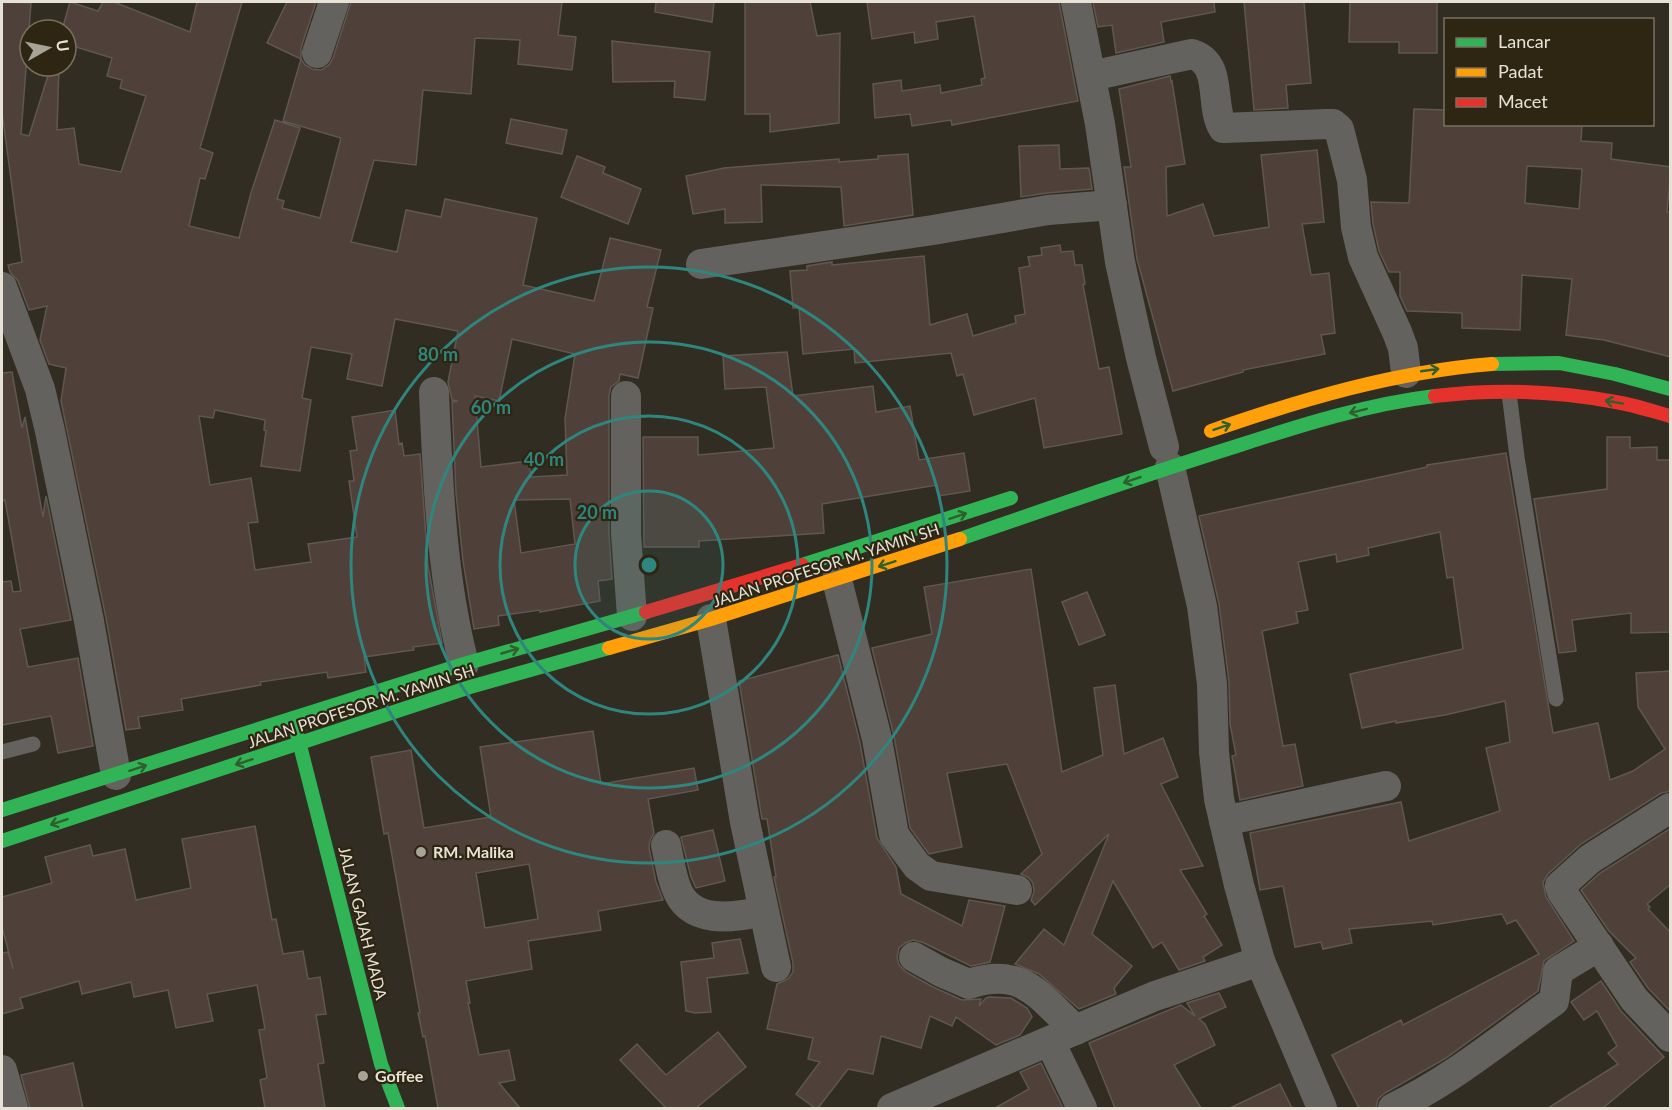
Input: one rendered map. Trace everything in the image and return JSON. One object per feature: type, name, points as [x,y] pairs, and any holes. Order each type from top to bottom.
[{"type":"main road","points":[[1197,436],[1292,403],[1407,373],[1457,366],[1557,363],[1622,374],[1671,389]]},
{"type":"main road","name":"JALAN PROFESOR M. YAMIN SH","points":[[2,841],[470,687],[711,619],[914,555],[1166,452],[1296,427],[1410,399],[1462,393],[1554,394],[1616,402],[1671,416]]},
{"type":"main road","name":"JALAN PROFESOR M. YAMIN SH","points":[[2,810],[464,664],[752,581],[907,533],[1019,495]]},
{"type":"main road","points":[[907,533],[914,555]]},
{"type":"main road","name":"JALAN GAJAH MADA","points":[[293,718],[381,1064],[398,1108]]},
{"type":"street","points":[[317,53],[334,2]]},
{"type":"street","points":[[1076,2],[1102,139],[1120,262],[1138,348],[1166,452],[1202,606],[1212,684],[1214,752],[1224,821],[1260,961],[1322,1108]]},
{"type":"street","points":[[1091,76],[1192,54],[1202,57],[1210,69],[1223,128],[1333,124],[1339,129],[1352,180],[1356,227],[1364,256],[1403,348],[1407,373]]},
{"type":"street","points":[[700,264],[933,230],[1111,200]]},
{"type":"street","points":[[2,287],[37,380],[50,431],[89,621],[116,775]]},
{"type":"street","points":[[434,392],[439,505],[450,597],[464,664]]},
{"type":"street","points":[[626,396],[626,534],[632,616]]},
{"type":"street","points":[[837,580],[877,739],[894,835],[917,866],[931,876],[1017,891]]},
{"type":"street","points":[[711,619],[745,822],[776,967]]},
{"type":"street","points":[[1224,821],[1386,786]]},
{"type":"street","points":[[1671,808],[1590,859],[1560,886],[1634,999],[1671,1037]]},
{"type":"street","points":[[666,846],[676,888],[689,907],[702,914],[728,918],[763,910]]},
{"type":"street","points":[[1393,1108],[1417,1097],[1455,1072],[1554,1001],[1558,971],[1599,946]]},
{"type":"street","points":[[914,957],[969,984],[1002,978],[1024,983],[1063,1036],[1082,1108]]},
{"type":"street","points":[[892,1108],[1155,996],[1260,961]]},
{"type":"street","points":[[2,1070],[13,1108]]},
{"type":"lane","points":[[1509,393],[1517,457],[1556,699]]},
{"type":"lane","points":[[2,752],[33,744]]},
{"type":"building","points":[[2,2],[31,3],[30,18],[18,18],[18,78],[25,78],[21,134],[29,136],[47,78],[59,78],[57,130],[74,128],[79,164],[121,172],[146,96],[120,88],[122,80],[107,76],[112,58],[78,48],[78,18],[65,18],[70,2],[98,11],[103,2],[114,2],[190,32],[197,2],[242,2],[200,148],[213,153],[205,179],[200,178],[189,226],[239,238],[275,120],[300,128],[277,199],[284,201],[282,208],[320,218],[341,138],[283,121],[301,59],[312,69],[321,70],[329,65],[351,2],[562,2],[558,35],[576,37],[572,70],[518,64],[520,40],[475,38],[471,94],[423,90],[416,165],[374,160],[351,242],[397,252],[406,210],[441,217],[445,199],[537,218],[523,285],[594,301],[610,238],[661,250],[647,307],[653,308],[638,378],[620,374],[619,381],[611,387],[609,395],[609,534],[612,579],[598,581],[600,601],[540,612],[540,610],[498,616],[499,625],[474,629],[463,561],[456,493],[452,402],[458,401],[452,400],[448,382],[458,331],[395,319],[382,386],[347,379],[352,354],[311,347],[302,398],[311,400],[300,471],[261,466],[266,431],[264,430],[265,420],[215,410],[213,418],[199,416],[210,485],[251,478],[258,522],[248,523],[255,570],[311,562],[308,544],[357,537],[349,481],[354,481],[350,451],[357,450],[352,417],[395,410],[399,444],[402,443],[404,456],[420,454],[428,565],[442,643],[413,647],[414,650],[364,657],[366,672],[328,678],[327,672],[260,682],[261,685],[181,699],[183,710],[138,717],[140,728],[126,730],[106,618],[61,401],[66,368],[49,364],[40,340],[47,306],[29,310],[18,281],[10,272],[8,265],[22,262],[2,112]],"holes":[[[512,339],[575,354],[565,419],[567,475],[531,477],[529,461],[481,467],[475,396],[499,401]],[[570,499],[575,544],[521,553],[514,500]]]},
{"type":"building","points":[[287,2],[316,2],[301,48],[301,59],[267,43]]},
{"type":"building","points":[[656,2],[714,2],[712,22],[655,12]]},
{"type":"building","points":[[745,2],[810,2],[817,36],[840,33],[839,123],[770,132],[770,114],[745,114]]},
{"type":"building","points":[[867,2],[1059,2],[1078,101],[952,125],[951,120],[912,126],[910,114],[875,118],[873,84],[901,80],[902,91],[940,85],[941,93],[982,85],[981,79],[985,78],[974,16],[936,22],[938,39],[915,43],[914,32],[872,39]]},
{"type":"building","points":[[1093,2],[1214,2],[1215,12],[1161,22],[1164,42],[1116,53],[1112,25],[1098,27]]},
{"type":"building","points":[[1244,2],[1304,2],[1311,83],[1286,85],[1288,108],[1254,110]]},
{"type":"building","points":[[1350,2],[1437,2],[1437,53],[1399,53],[1399,42],[1349,42]]},
{"type":"building","points":[[612,41],[710,52],[705,100],[674,97],[675,81],[613,82]]},
{"type":"building","points":[[1170,76],[1185,164],[1166,167],[1167,216],[1203,204],[1214,236],[1269,227],[1261,155],[1317,150],[1324,222],[1302,224],[1311,275],[1329,273],[1335,333],[1321,335],[1325,354],[1243,370],[1243,372],[1173,391],[1137,259],[1124,167],[1131,167],[1119,89]]},
{"type":"building","points":[[1414,109],[1444,110],[1444,126],[1582,126],[1581,141],[1612,143],[1611,159],[1671,167],[1667,212],[1670,212],[1671,357],[1604,340],[1566,335],[1572,279],[1522,275],[1520,330],[1462,328],[1462,313],[1407,311],[1400,296],[1400,272],[1389,272],[1379,251],[1371,202],[1409,203]],"holes":[[[1527,166],[1582,169],[1579,209],[1525,203]]]},
{"type":"building","points":[[511,119],[567,130],[562,154],[506,143]]},
{"type":"building","points":[[1059,145],[1060,169],[1089,168],[1092,189],[1021,197],[1019,146]]},
{"type":"building","points":[[908,154],[913,215],[844,226],[841,187],[761,185],[762,222],[725,223],[725,209],[693,214],[686,176],[724,168],[839,159],[839,162]]},
{"type":"building","points":[[577,156],[605,167],[603,173],[641,189],[628,224],[561,197]]},
{"type":"building","points":[[1060,245],[1061,252],[1073,251],[1075,265],[1082,265],[1085,284],[1083,285],[1099,369],[1109,367],[1122,434],[1044,448],[1035,398],[974,415],[963,374],[957,376],[951,353],[855,363],[854,349],[803,354],[799,308],[793,308],[790,271],[807,270],[807,266],[832,262],[832,265],[924,256],[930,325],[967,314],[973,336],[1016,323],[1015,316],[1025,314],[1019,268],[1030,266],[1028,257],[1042,255],[1041,248]]},
{"type":"building","points":[[787,352],[793,396],[873,386],[876,412],[910,406],[919,460],[964,453],[970,491],[939,496],[937,485],[822,504],[824,533],[699,541],[699,547],[644,547],[643,437],[698,437],[698,455],[774,448],[766,387],[725,389],[723,356]]},
{"type":"building","points":[[12,372],[22,428],[25,417],[43,517],[46,496],[71,620],[20,629],[28,667],[78,658],[93,746],[58,753],[51,716],[2,725],[2,582],[11,581],[13,592],[21,591],[5,500],[2,501],[2,373]]},
{"type":"building","points":[[1607,437],[1630,437],[1630,448],[1657,447],[1657,460],[1671,460],[1671,632],[1631,633],[1631,613],[1572,620],[1576,651],[1559,653],[1534,499],[1607,489]]},
{"type":"building","points":[[1506,453],[1553,733],[1598,723],[1610,780],[1633,771],[1665,749],[1638,707],[1636,673],[1671,671],[1671,791],[1661,793],[1581,844],[1548,874],[1543,882],[1546,897],[1574,941],[1544,961],[1538,991],[1446,1058],[1385,1093],[1378,1099],[1376,1108],[1359,1108],[1332,1055],[1401,1020],[1403,1025],[1539,954],[1516,920],[1507,924],[1502,914],[1433,925],[1432,921],[1349,929],[1352,943],[1323,949],[1321,942],[1295,947],[1283,886],[1260,890],[1250,833],[1401,802],[1409,841],[1500,811],[1486,748],[1510,742],[1505,701],[1445,715],[1362,728],[1350,674],[1463,649],[1453,577],[1447,578],[1440,532],[1368,548],[1369,555],[1337,562],[1336,554],[1298,562],[1308,610],[1296,612],[1298,623],[1262,631],[1283,746],[1295,744],[1303,786],[1240,800],[1232,756],[1236,755],[1230,724],[1229,682],[1219,604],[1199,516],[1427,467],[1427,465]]},
{"type":"building","points":[[1031,569],[1062,772],[1103,755],[1094,688],[1115,685],[1124,754],[1163,738],[1178,777],[1161,784],[1203,866],[1180,870],[1207,914],[1204,916],[1222,945],[1203,957],[1205,961],[1179,970],[1162,942],[1153,948],[1113,881],[1092,934],[1132,966],[1114,988],[1116,994],[1079,1009],[1039,974],[1015,964],[1044,929],[1064,945],[1109,834],[1035,905],[1031,900],[1034,892],[1033,883],[1021,874],[1042,854],[1007,764],[947,773],[962,847],[929,854],[910,828],[894,736],[872,648],[932,634],[924,587]]},
{"type":"building","points":[[1087,592],[1105,635],[1079,645],[1062,602]]},
{"type":"building","points":[[838,655],[860,743],[877,838],[896,867],[901,894],[962,926],[969,900],[1005,906],[990,962],[971,966],[922,942],[913,940],[899,948],[897,957],[899,965],[906,972],[933,987],[962,1000],[981,999],[979,1006],[990,997],[1011,998],[1027,1008],[1032,1017],[1020,1035],[996,1045],[956,1017],[952,1026],[930,1016],[921,1048],[881,1036],[873,1074],[848,1069],[818,1108],[815,1108],[796,1094],[820,1062],[808,1059],[813,1038],[767,1029],[777,984],[788,979],[793,972],[793,963],[774,877],[776,877],[767,819],[762,819],[739,681]]},
{"type":"building","points":[[593,731],[601,784],[694,768],[698,790],[648,799],[654,833],[649,848],[656,882],[663,900],[598,911],[601,930],[528,941],[532,969],[466,981],[470,1003],[468,1003],[479,1055],[509,1050],[515,1080],[499,1083],[520,1108],[438,1108],[425,1036],[423,1037],[418,1013],[420,1013],[388,833],[384,834],[371,757],[411,750],[424,828],[491,817],[480,747]],"holes":[[[529,864],[538,919],[485,928],[476,873]]]},
{"type":"building","points":[[255,826],[272,920],[276,919],[283,954],[303,951],[308,979],[320,977],[326,1014],[316,1015],[324,1063],[318,1064],[325,1108],[265,1108],[260,1080],[267,1078],[259,1030],[265,1029],[257,985],[207,994],[213,1021],[176,1028],[168,990],[134,997],[131,982],[82,994],[79,981],[20,998],[23,1008],[2,1014],[2,953],[8,952],[13,969],[2,927],[2,897],[52,883],[45,857],[90,845],[93,856],[125,849],[136,900],[191,888],[182,839]]},
{"type":"building","points":[[1671,828],[1671,884],[1647,904],[1650,907],[1648,909],[1671,933],[1671,1012],[1648,988],[1630,962],[1636,958],[1609,931],[1581,890],[1600,873]]},
{"type":"building","points":[[713,830],[725,881],[696,888],[681,837]]},
{"type":"building","points":[[740,939],[748,973],[707,978],[711,1012],[686,1011],[681,962],[714,958],[712,943]]},
{"type":"building","points":[[1601,981],[1621,1011],[1664,1057],[1603,1108],[1548,1108],[1618,1064],[1608,1053],[1617,1046],[1597,1011],[1584,1020],[1571,1002]]},
{"type":"building","points":[[1219,993],[1226,1007],[1199,1019],[1205,1024],[1215,1045],[1174,1065],[1201,1108],[1115,1108],[1089,1043],[1181,1005],[1195,1016],[1187,1003]]},
{"type":"building","points":[[718,1032],[746,1067],[696,1108],[666,1108],[620,1060],[637,1044],[666,1075]]},
{"type":"building","points":[[73,1063],[83,1108],[30,1108],[21,1075]]},
{"type":"building","points":[[1041,1063],[1063,1108],[995,1108],[1029,1089],[1020,1072]]},
{"type":"building","points":[[1280,1084],[1292,1108],[1230,1108]]},
{"type":"traffic: fast","points":[[1492,364],[1559,363],[1615,374],[1670,389]]},
{"type":"traffic: fast","points":[[960,539],[1286,430],[1385,404],[1435,396]]},
{"type":"traffic: fast","points":[[802,565],[1011,498]]},
{"type":"traffic: fast","points":[[2,810],[464,664],[646,612]]},
{"type":"traffic: fast","points":[[2,841],[470,687],[609,648]]},
{"type":"traffic: fast","points":[[293,718],[381,1064],[398,1108]]},
{"type":"traffic: slow","points":[[1211,431],[1349,388],[1420,373],[1492,364]]},
{"type":"traffic: slow","points":[[609,648],[711,619],[960,539]]},
{"type":"traffic: jam","points":[[1435,396],[1480,392],[1549,393],[1616,402],[1670,416]]},
{"type":"traffic: jam","points":[[646,612],[802,565]]},
{"type":"place","name":"RM. Malika","points":[[421,852]]},
{"type":"place","name":"Goffee","points":[[363,1076]]}]
